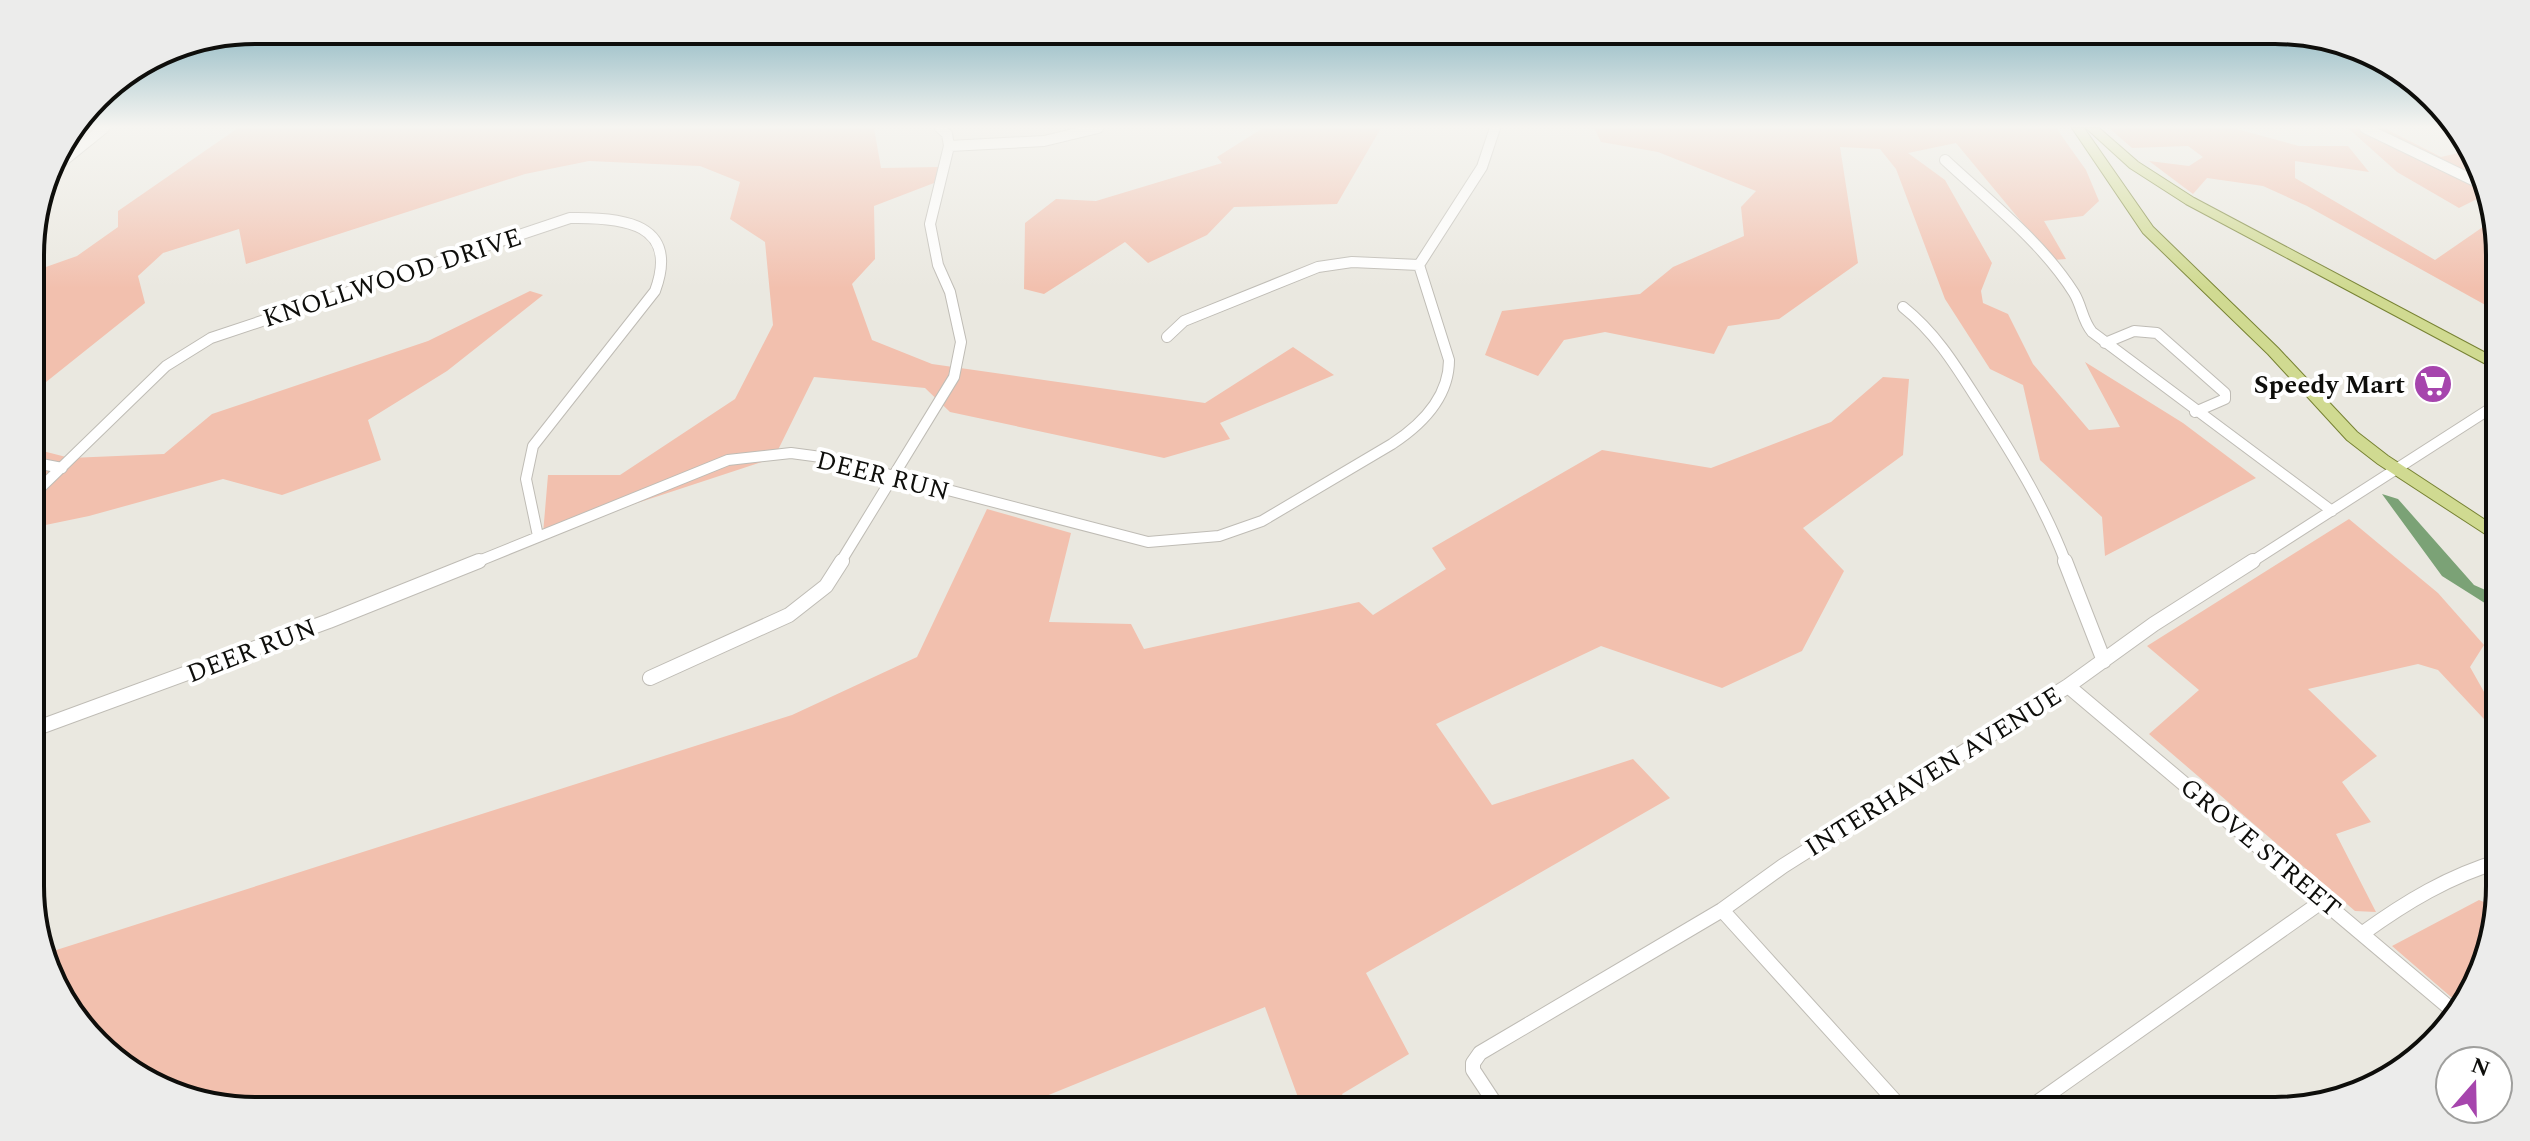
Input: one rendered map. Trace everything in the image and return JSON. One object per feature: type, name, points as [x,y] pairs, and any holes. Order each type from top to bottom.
[{"type":"main road","points":[[2115,181],[2160,244],[2273,351],[2352,436],[2486,528]]},
{"type":"main road","points":[[2118,181],[2126,197]]},
{"type":"main road","points":[[2155,181],[2486,359]]},
{"type":"main road","points":[[2159,181],[2190,201]]},
{"type":"street","points":[[650,678],[808,603],[836,573],[954,377],[961,354],[955,311],[938,265],[930,224],[940,181]]},
{"type":"street","points":[[1167,337],[1184,321],[1318,267],[1352,262],[1419,265],[1473,181]]},
{"type":"street","points":[[1968,181],[2027,236],[2076,295],[2085,324],[2105,343],[2332,511]]},
{"type":"street","name":"KNOLLWOOD DRIVE","points":[[44,485],[166,366],[211,338],[570,218],[591,217],[633,225],[649,233],[660,244],[665,259],[664,275],[655,291],[533,446],[526,462],[525,477],[538,536]]},
{"type":"street","name":"DEER RUN","points":[[44,726],[329,621],[728,460],[791,453],[894,476],[1148,542],[1219,536],[1262,521],[1410,432],[1439,399],[1449,373],[1448,348],[1419,265]]},
{"type":"street","points":[[1903,307],[1928,327],[1944,348],[2028,478],[2063,555],[2104,661]]},
{"type":"street","points":[[2105,343],[2144,329],[2164,337],[2225,393],[2225,399],[2195,412]]},
{"type":"street","name":"INTERHAVEN AVENUE","points":[[1491,1097],[1473,1070],[1473,1063],[1480,1053],[1722,910],[1783,866],[2068,686],[2154,624],[2486,411]]},
{"type":"street","points":[[44,465],[62,468]]},
{"type":"street","name":"GROVE STREET","points":[[2068,686],[2448,1006]]},
{"type":"street","points":[[2363,933],[2402,904],[2438,884],[2486,866]]},
{"type":"street","points":[[2045,1097],[2324,900]]},
{"type":"street","points":[[1722,910],[1891,1097]]},
{"type":"shaded area","points":[[161,181],[503,181],[246,264],[239,229],[163,253],[138,276],[145,303],[44,384],[44,268],[77,256],[118,227],[118,211]]},
{"type":"shaded area","points":[[935,181],[874,206],[875,259],[852,284],[872,340],[932,364],[1205,403],[1293,347],[1334,375],[1220,423],[1230,439],[1164,458],[950,412],[925,388],[814,377],[774,458],[543,534],[548,475],[620,475],[735,399],[773,325],[765,242],[730,219],[740,182]]},
{"type":"shaded area","points":[[1161,181],[1350,181],[1337,204],[1234,207],[1207,235],[1148,263],[1125,242],[1044,294],[1024,289],[1025,223],[1056,199],[1096,201]]},
{"type":"shaded area","points":[[1731,181],[1845,181],[1858,263],[1779,319],[1728,326],[1714,354],[1605,332],[1564,340],[1538,376],[1485,355],[1502,311],[1640,294],[1673,267],[1744,236],[1741,207],[1756,191]]},
{"type":"shaded area","points":[[1901,181],[1946,181],[1992,263],[1981,291],[1983,303],[2008,314],[2033,364],[2089,430],[2120,427],[2085,362],[2183,423],[2256,478],[2105,556],[2102,517],[2040,460],[2023,385],[1990,369],[1945,299]]},
{"type":"shaded area","points":[[1988,181],[2091,181],[2099,201],[2083,216],[2044,221],[2066,259],[2053,260]]},
{"type":"shaded area","points":[[2176,181],[2204,181],[2193,194]]},
{"type":"shaded area","points":[[2230,181],[2301,181],[2435,260],[2484,226],[2486,305],[2307,206],[2263,186]]},
{"type":"shaded area","points":[[2413,181],[2473,181],[2478,198],[2459,208]]},
{"type":"shaded area","points":[[530,291],[543,295],[447,371],[368,420],[381,460],[282,495],[223,479],[44,525],[44,451],[70,458],[164,454],[212,414],[428,341]]},
{"type":"shaded area","points":[[1883,377],[1909,379],[1903,455],[1803,528],[1844,571],[1802,651],[1722,688],[1601,646],[1436,724],[1492,805],[1633,759],[1670,798],[1366,973],[1409,1054],[1342,1094],[1344,1097],[1298,1097],[1265,1007],[1043,1097],[227,1095],[174,1081],[126,1053],[88,1015],[72,992],[54,951],[792,715],[917,657],[987,509],[1071,533],[1049,622],[1131,624],[1144,649],[1359,602],[1373,615],[1446,569],[1432,548],[1602,450],[1711,468],[1831,422]]},
{"type":"shaded area","points":[[2382,494],[2398,499],[2474,585],[2486,590],[2486,604],[2442,576]]},
{"type":"shaded area","points":[[2349,519],[2438,593],[2484,645],[2470,667],[2486,695],[2486,721],[2438,670],[2418,664],[2308,689],[2377,756],[2342,782],[2371,822],[2336,834],[2376,912],[2355,911],[2149,734],[2199,690],[2147,646]]},
{"type":"shaded area","points":[[2479,900],[2485,902],[2479,941],[2453,999],[2392,946]]},
{"type":"place","name":"Speedy Mart","points":[[2433,384]]}]
